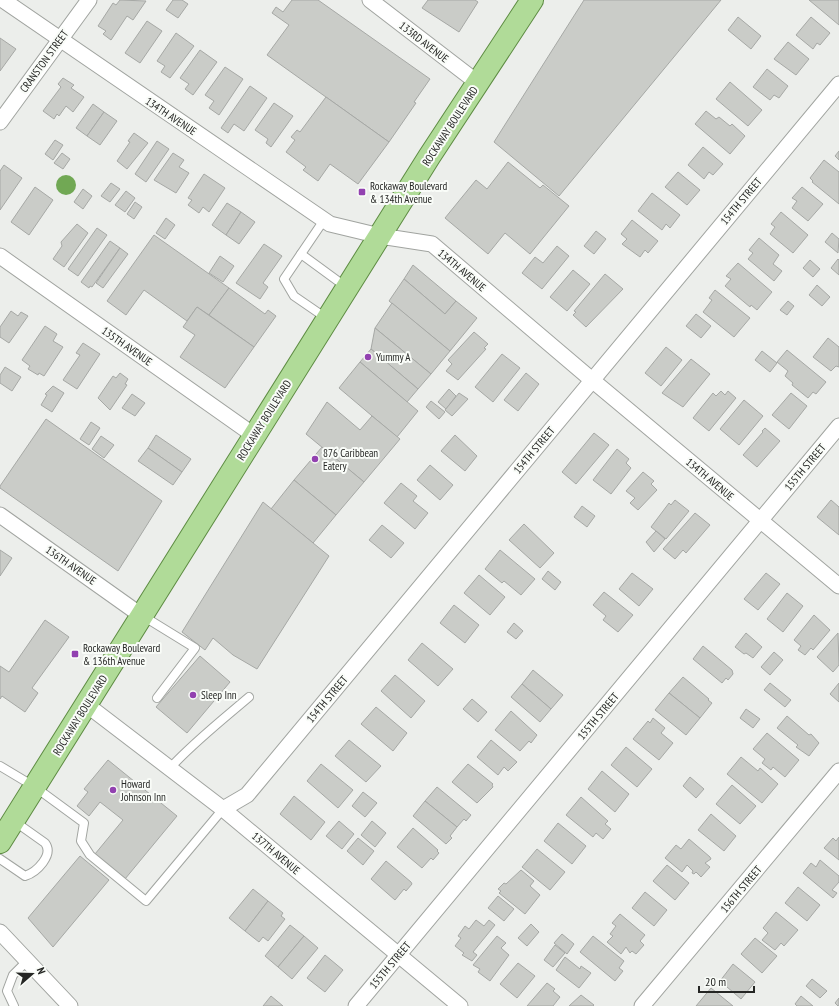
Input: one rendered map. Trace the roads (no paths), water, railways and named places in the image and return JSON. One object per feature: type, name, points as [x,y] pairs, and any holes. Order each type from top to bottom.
[{"type":"main road","name":"ROCKAWAY BOULEVARD","points":[[0,842],[347,288],[532,0]]},
{"type":"street","name":"134TH AVENUE","points":[[3,0],[330,224],[380,236],[432,244],[839,586]]},
{"type":"street","name":"CRANSTON STREET","points":[[0,122],[59,39],[89,0]]},
{"type":"street","name":"133RD AVENUE","points":[[370,0],[478,83]]},
{"type":"street","name":"154TH STREET","points":[[224,809],[247,795],[839,84]]},
{"type":"street","name":"135TH AVENUE","points":[[0,256],[255,436]]},
{"type":"street","name":"155TH STREET","points":[[356,1006],[839,426]]},
{"type":"street","name":"136TH AVENUE","points":[[0,515],[142,616]]},
{"type":"street","name":"137TH AVENUE","points":[[87,705],[224,809],[460,1006]]},
{"type":"street","name":"156TH STREET","points":[[642,1006],[839,771]]},
{"type":"street","points":[[0,932],[70,1006]]},
{"type":"lane","points":[[324,220],[284,279],[294,296],[328,320]]},
{"type":"lane","points":[[301,254],[347,288]]},
{"type":"lane","points":[[142,616],[195,648],[157,698]]},
{"type":"lane","points":[[170,768],[190,746],[249,697]]},
{"type":"lane","points":[[0,766],[35,786],[84,823],[81,841],[90,855],[146,901],[224,809]]},
{"type":"lane","points":[[0,859],[25,876],[37,870],[48,854],[48,847],[45,843],[13,821]]},
{"type":"lane","points":[[14,1006],[7,991],[13,975],[27,961]]},
{"type":"place","name":"Rockaway Boulevard & 134th Avenue","points":[[362,192]]},
{"type":"place","name":"Yummy A","points":[[368,357]]},
{"type":"place","name":"876 Caribbean Eatery","points":[[315,459]]},
{"type":"place","name":"Rockaway Boulevard & 136th Avenue","points":[[75,654]]},
{"type":"place","name":"Sleep Inn","points":[[193,695]]},
{"type":"place","name":"Howard Johnson Inn","points":[[113,790]]}]
